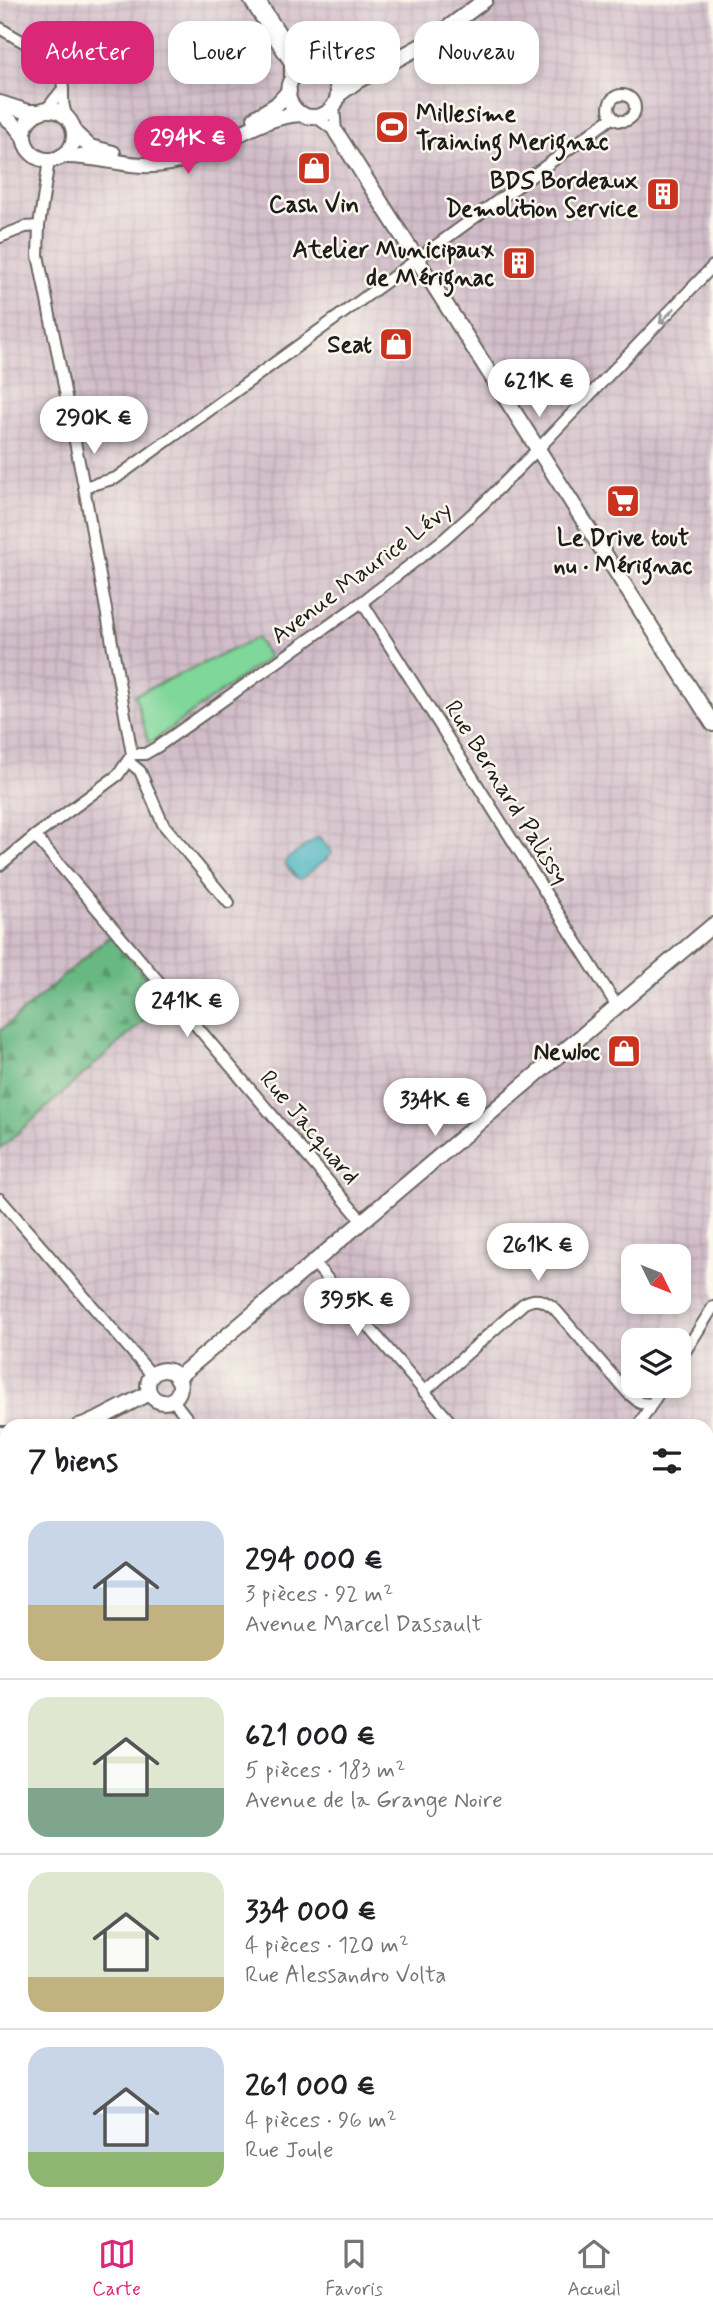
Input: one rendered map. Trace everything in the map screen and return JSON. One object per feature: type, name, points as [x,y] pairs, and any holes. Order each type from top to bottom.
[{"type":"street","points":[[249,0],[289,63],[292,104],[336,132],[713,724]]},
{"type":"street","points":[[260,0],[285,40]]},
{"type":"street","points":[[400,48],[425,34],[471,0]]},
{"type":"street","points":[[0,113],[13,123],[35,156],[56,158],[77,155],[142,166],[165,164],[207,151],[271,119],[330,110],[336,100],[357,81],[430,41],[485,0]]},
{"type":"street","points":[[0,28],[52,61],[61,74],[62,107],[71,125],[72,146],[56,158],[39,226],[38,255],[84,487],[131,758],[140,771],[163,824],[229,903]]},
{"type":"street","points":[[0,103],[28,112],[58,112],[90,147],[99,150],[136,156],[170,154],[203,144],[268,112],[291,84]]},
{"type":"street","points":[[336,84],[336,132]]},
{"type":"street","points":[[24,137],[28,122],[43,111],[61,91]]},
{"type":"street","points":[[84,487],[116,478],[612,117]]},
{"type":"street","points":[[0,237],[25,227],[39,226]]},
{"type":"street","name":"Avenue Maurice Lévy","points":[[0,865],[34,836],[118,775],[131,758],[158,747],[362,602],[444,539],[538,449],[713,266]]},
{"type":"street","name":"Rue Bernard Palissy","points":[[362,602],[617,1006]]},
{"type":"street","name":"Rue Jacquard","points":[[34,836],[363,1222]]},
{"type":"street","points":[[177,1378],[713,925]]},
{"type":"street","points":[[0,1199],[152,1375]]},
{"type":"street","points":[[314,1263],[448,1419]]},
{"type":"street","points":[[424,1391],[523,1304],[536,1299],[547,1301],[554,1308],[628,1393],[640,1403],[652,1404]]},
{"type":"street","points":[[691,1342],[713,1307]]},
{"type":"street","points":[[166,1370],[177,1378],[180,1387],[173,1399],[162,1402],[152,1398],[148,1383],[152,1375],[166,1370]]},
{"type":"street","points":[[99,1419],[149,1393]]},
{"type":"street","points":[[642,1419],[656,1398]]},
{"type":"street","points":[[173,1399],[188,1419]]},
{"type":"shaded area","points":[[0,0],[713,0],[713,1419],[0,1419]]},
{"type":"green space","points":[[257,638],[269,657],[150,743],[148,741],[135,695]]},
{"type":"green space","points":[[111,935],[166,1001],[0,1149],[0,1031]]},
{"type":"water","points":[[318,837],[332,852],[331,855],[301,879],[297,878],[285,864],[286,860]]},
{"type":"place","name":"Millesime Training Merignac","points":[[392,127]]},
{"type":"place","name":"Cash Vin","points":[[314,168]]},
{"type":"place","name":"BDS Bordeaux Demolition Service","points":[[663,194]]},
{"type":"place","name":"Atelier Municipaux de Mérignac","points":[[519,263]]},
{"type":"place","name":"Seat","points":[[396,344]]},
{"type":"place","name":"Le Drive tout nu · Mérignac","points":[[623,501]]},
{"type":"place","name":"Newloc","points":[[624,1051]]}]
